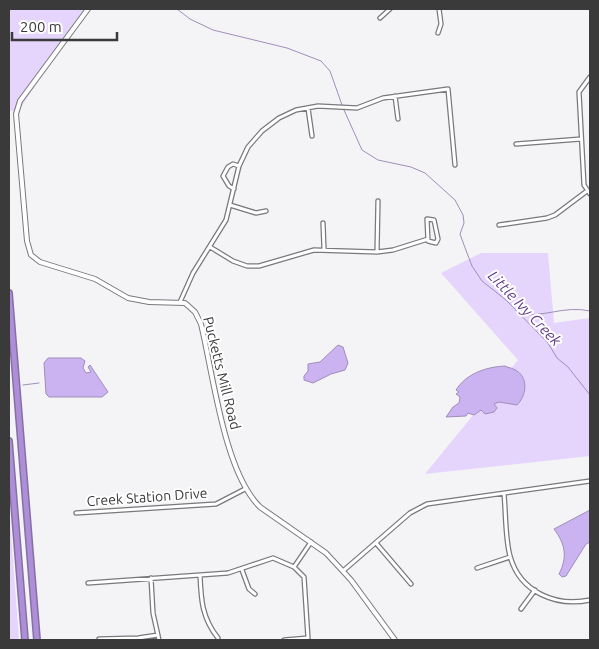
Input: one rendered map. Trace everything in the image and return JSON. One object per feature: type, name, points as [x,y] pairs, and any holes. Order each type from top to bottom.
[{"type":"highway","points":[[9,293],[37,640]]},
{"type":"highway","points":[[9,441],[25,640]]},
{"type":"street","points":[[88,9],[20,101],[16,114],[28,249],[31,255],[40,262],[95,279],[128,298],[149,302],[180,302],[193,273],[226,220],[239,166],[248,147],[262,131],[279,118],[296,110],[318,106],[357,108],[383,98],[448,89],[455,166]]},
{"type":"street","points":[[380,18],[390,9]]},
{"type":"street","points":[[438,33],[441,24],[439,9]]},
{"type":"street","points":[[499,224],[547,218],[555,215],[588,193],[584,185],[579,92],[590,77]]},
{"type":"street","points":[[396,96],[398,119]]},
{"type":"street","points":[[308,108],[312,136]]},
{"type":"street","points":[[516,144],[581,139]]},
{"type":"street","points":[[234,189],[229,186],[223,176],[228,167],[233,164],[239,166]]},
{"type":"street","points":[[377,252],[378,201]]},
{"type":"street","points":[[230,205],[256,213],[266,211]]},
{"type":"street","points":[[430,218],[434,220],[438,239],[433,244],[428,239],[425,222],[430,218]]},
{"type":"street","points":[[323,223],[324,249]]},
{"type":"street","points":[[210,247],[233,262],[247,266],[259,266],[314,250],[377,252],[393,250],[428,239]]},
{"type":"street","name":"Pucketts Mill Road","points":[[180,302],[192,308],[201,324],[226,439],[245,489],[260,507],[326,553],[343,571],[395,640]]},
{"type":"street","points":[[343,571],[410,512],[426,504],[590,481]]},
{"type":"street","name":"Creek Station Drive","points":[[76,513],[216,504],[245,489]]},
{"type":"street","points":[[504,494],[510,557],[519,574],[535,590],[549,600],[574,603],[590,600]]},
{"type":"street","points":[[294,567],[311,542]]},
{"type":"street","points":[[376,543],[411,584]]},
{"type":"street","points":[[477,568],[510,557]]},
{"type":"street","points":[[88,584],[242,570],[265,559],[273,558],[294,567],[304,577],[308,638],[284,640]]},
{"type":"street","points":[[242,570],[249,589],[255,594]]},
{"type":"street","points":[[200,575],[204,615],[218,638]]},
{"type":"street","points":[[151,578],[153,613],[159,640]]},
{"type":"street","points":[[521,609],[535,590]]},
{"type":"street","points":[[99,639],[138,638],[158,635]]},
{"type":"shaded area","points":[[9,9],[87,9],[19,110],[9,111]]},
{"type":"shaded area","points":[[481,253],[548,253],[554,323],[590,318],[590,456],[425,474],[518,360],[441,273]]},
{"type":"shaded area","points":[[338,345],[343,347],[348,363],[345,370],[331,374],[313,383],[304,380],[304,376],[308,371],[308,364],[320,362]]},
{"type":"shaded area","points":[[48,358],[81,358],[85,361],[83,368],[86,373],[91,372],[88,367],[90,365],[108,392],[102,397],[49,397],[46,394],[44,363]]},
{"type":"shaded area","points":[[505,366],[521,374],[525,383],[524,392],[517,405],[499,402],[494,404],[497,408],[494,412],[485,414],[481,410],[474,415],[468,413],[466,416],[446,417],[453,407],[459,403],[460,397],[456,394],[459,392],[456,390],[460,384],[477,372]]},
{"type":"shaded area","points":[[9,506],[19,640],[9,640]]},
{"type":"shaded area","points":[[590,510],[590,542],[586,544],[566,576],[562,577],[559,574],[564,561],[564,550],[561,540],[554,529]]},
{"type":"waterway","name":"Little Ivy Creek","points":[[177,9],[190,19],[213,30],[287,48],[321,61],[330,71],[342,105]]},
{"type":"waterway","name":"Little Ivy Creek","points":[[344,110],[362,150],[378,160],[411,167],[425,173],[455,200],[463,215],[464,223],[460,234],[472,266],[482,281],[506,300],[548,343],[557,358],[568,367],[590,395]]},
{"type":"waterway","points":[[520,314],[529,315],[563,310],[590,311]]},
{"type":"waterway","points":[[23,385],[39,383]]}]
